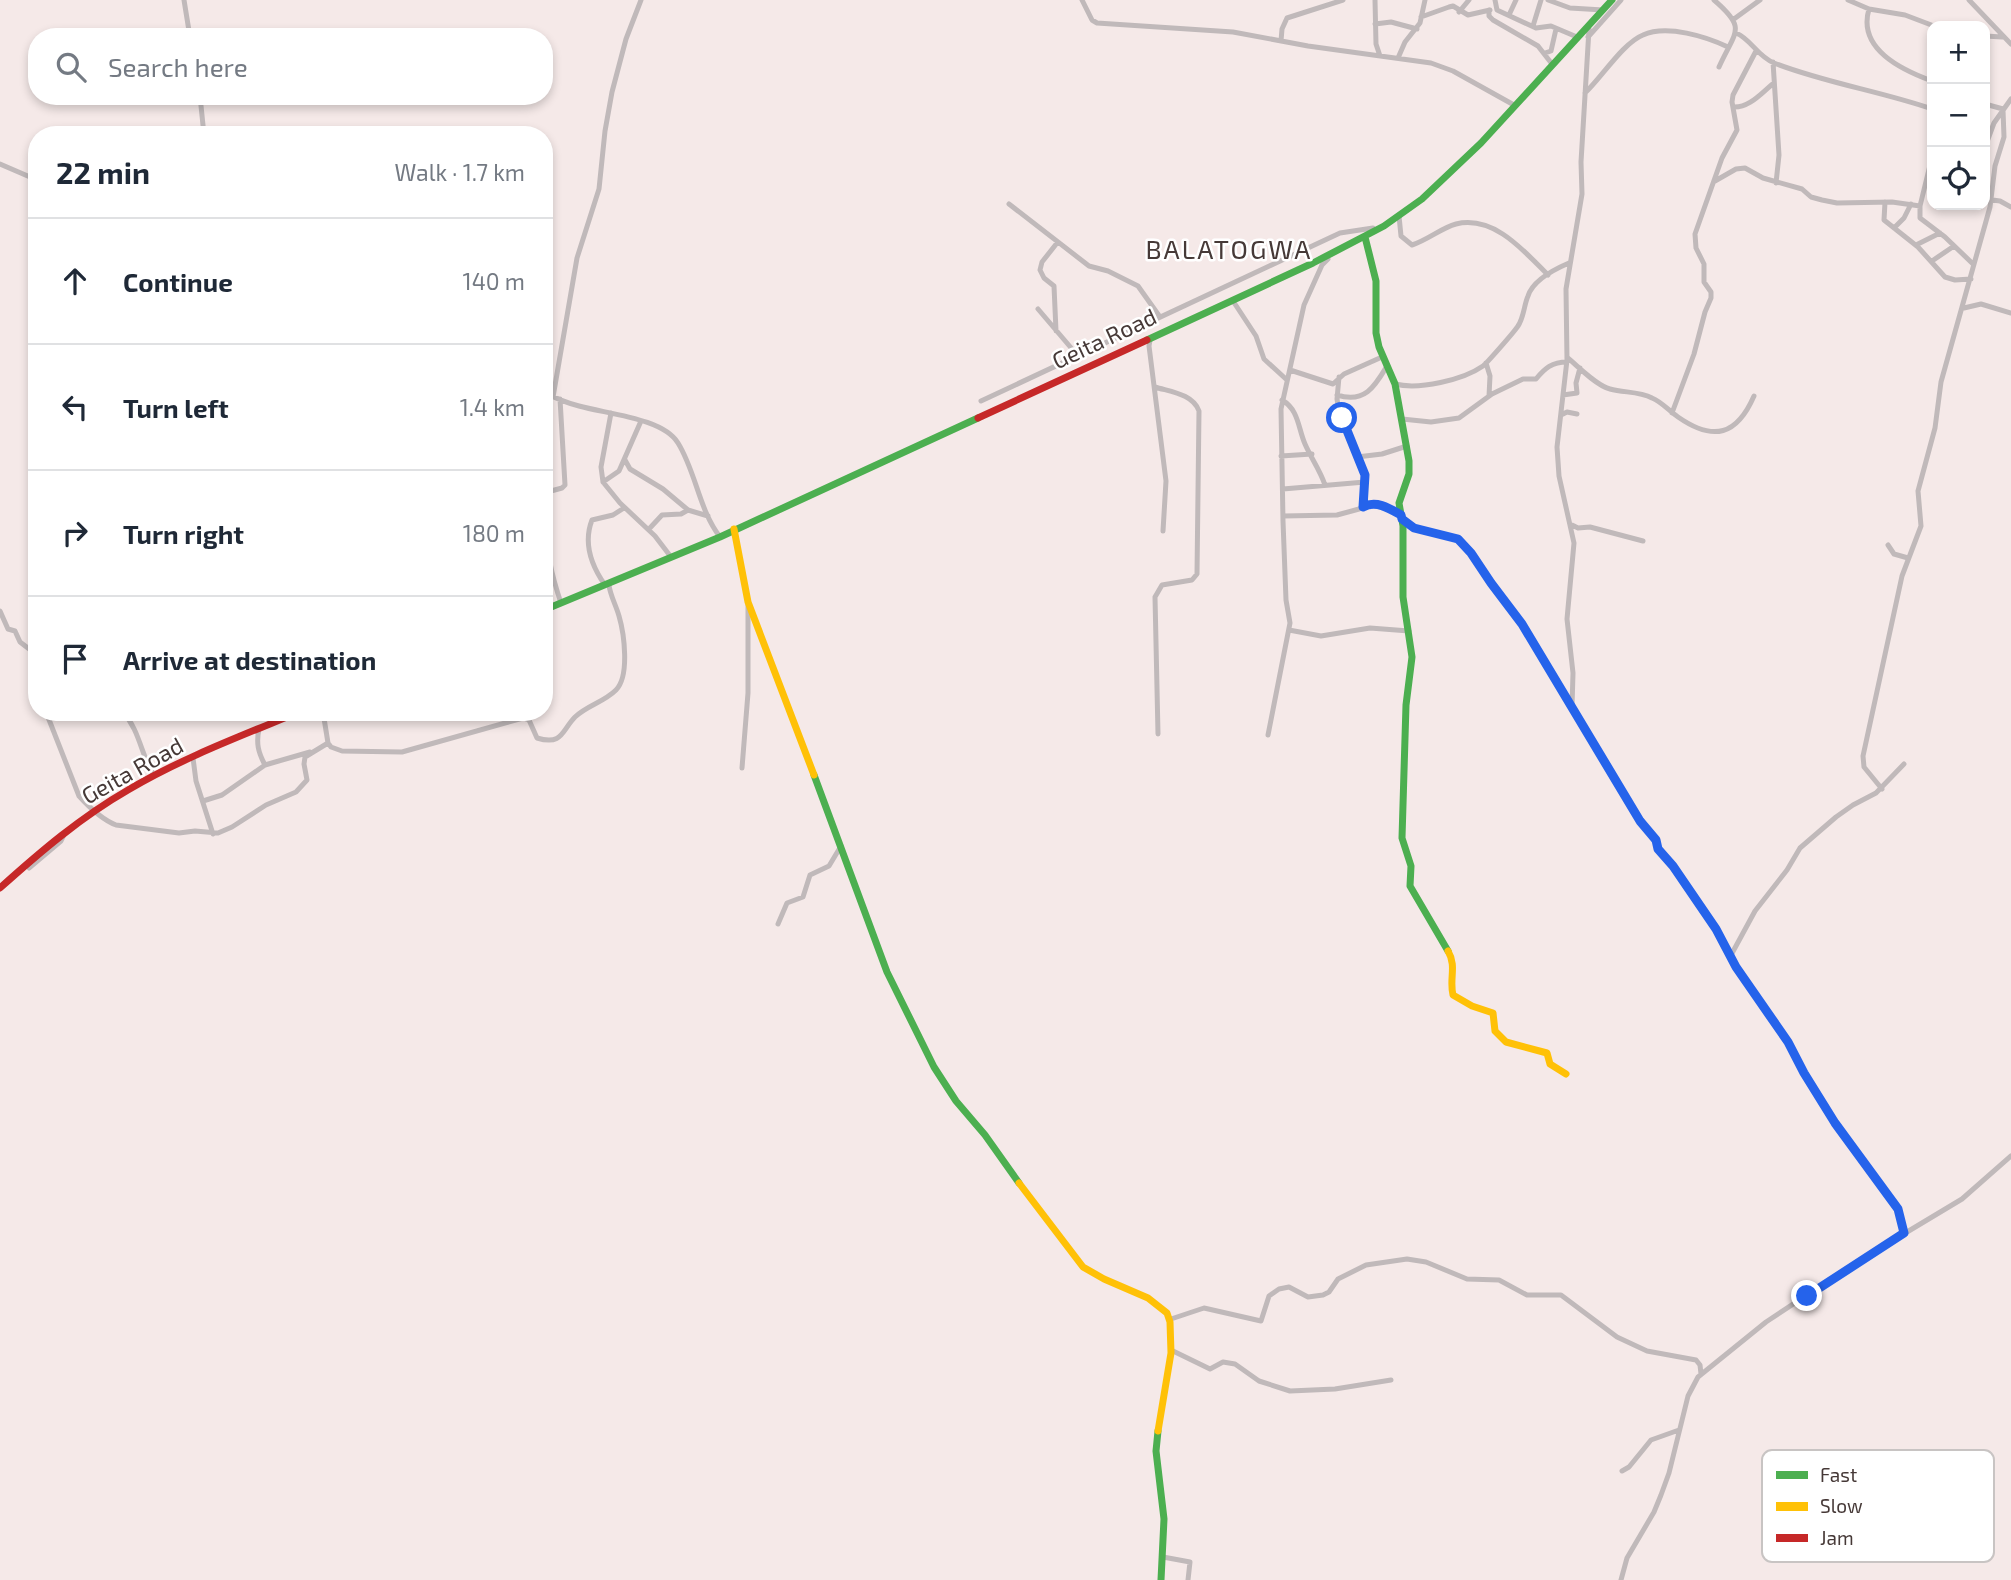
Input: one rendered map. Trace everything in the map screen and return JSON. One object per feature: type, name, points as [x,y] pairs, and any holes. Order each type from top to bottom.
[{"type":"main road","name":"Geita Road","points":[[553,606],[720,537],[1365,237],[1422,199],[1481,143],[1612,0]]},
{"type":"main road","points":[[1365,237],[1376,281],[1376,333],[1382,357],[1395,384],[1409,469],[1399,497],[1402,517],[1402,585],[1412,657],[1406,705],[1402,828],[1404,848],[1411,866],[1410,886],[1453,959],[1453,995],[1472,1006],[1493,1013],[1495,1031],[1506,1042],[1544,1051],[1550,1064],[1566,1074]]},
{"type":"main road","points":[[734,529],[748,602],[887,972],[934,1067],[956,1101],[985,1135],[1083,1267],[1133,1290],[1162,1309],[1171,1319],[1171,1350],[1157,1443],[1164,1507],[1161,1580]]},
{"type":"main road","name":"Geita Road","points":[[0,888],[47,845],[96,810],[154,776],[278,721]]},
{"type":"street","points":[[184,0],[189,28]]},
{"type":"street","points":[[553,490],[562,488],[565,481],[556,398],[577,258],[599,189],[612,92],[626,39],[641,0]]},
{"type":"street","points":[[1082,0],[1092,20],[1097,23],[1233,32],[1442,66],[1514,105]]},
{"type":"street","points":[[1282,41],[1282,29],[1287,18],[1343,0]]},
{"type":"street","points":[[1375,0],[1376,44],[1380,56]]},
{"type":"street","points":[[1398,58],[1405,42],[1416,29],[1424,0]]},
{"type":"street","points":[[1459,12],[1469,0]]},
{"type":"street","points":[[1495,0],[1489,16],[1538,46],[1552,64]]},
{"type":"street","points":[[1509,15],[1517,0]]},
{"type":"street","points":[[1533,26],[1541,0]]},
{"type":"street","points":[[1548,0],[1570,8],[1603,10]]},
{"type":"street","points":[[1587,38],[1621,0]]},
{"type":"street","points":[[1714,0],[1729,12],[1737,25],[1736,33],[1719,67]]},
{"type":"street","points":[[1734,19],[1760,0]]},
{"type":"street","points":[[1848,0],[1869,9],[1905,15],[1927,23]]},
{"type":"street","points":[[1969,0],[2011,44]]},
{"type":"street","points":[[1421,17],[1449,6],[1472,15],[1493,9],[1533,26],[1551,26],[1577,37]]},
{"type":"street","points":[[1869,9],[1867,21],[1875,47],[1891,61],[1927,79]]},
{"type":"street","points":[[1375,24],[1391,22],[1416,29]]},
{"type":"street","points":[[1572,707],[1573,673],[1567,619],[1574,543],[1559,477],[1558,447],[1567,360],[1566,305],[1582,194],[1587,38],[1591,23]]},
{"type":"street","points":[[1545,52],[1553,48],[1556,29]]},
{"type":"street","points":[[1585,93],[1622,53],[1643,35],[1660,32],[1696,35],[1728,47]]},
{"type":"street","points":[[1736,33],[1773,62],[1927,108]]},
{"type":"street","points":[[1990,36],[2002,37]]},
{"type":"street","points":[[1672,413],[1695,354],[1711,298],[1711,292],[1704,282],[1704,264],[1696,248],[1695,234],[1722,158],[1737,130],[1734,95],[1756,51]]},
{"type":"street","points":[[1773,62],[1779,155],[1776,183]]},
{"type":"street","points":[[1733,107],[1740,107],[1760,97],[1774,83]]},
{"type":"street","points":[[1990,128],[2011,99]]},
{"type":"street","points":[[201,105],[203,126]]},
{"type":"street","points":[[1990,106],[2003,110]]},
{"type":"street","points":[[1990,190],[2008,126],[2003,110]]},
{"type":"street","points":[[0,164],[28,176]]},
{"type":"street","points":[[1715,181],[1741,168],[1776,183],[1802,190],[1811,197],[1837,203],[1885,202],[1920,206]]},
{"type":"street","points":[[1927,193],[1920,206],[1920,218],[1974,265]]},
{"type":"street","points":[[1990,200],[2011,207]]},
{"type":"street","points":[[1885,202],[1883,219],[1916,245],[1949,279],[1971,279]]},
{"type":"street","points":[[1009,204],[1089,266],[1117,275],[1138,286],[1160,317]]},
{"type":"street","points":[[1894,228],[1905,218],[1911,204]]},
{"type":"street","points":[[1882,789],[1864,767],[1863,757],[1908,558],[1921,526],[1918,491],[1936,428],[1941,382],[1964,308],[1986,210]]},
{"type":"street","points":[[1399,216],[1401,236],[1406,243],[1412,245],[1454,225],[1468,222],[1481,224],[1503,234],[1548,275]]},
{"type":"street","points":[[981,401],[1340,233],[1384,226]]},
{"type":"street","points":[[1916,245],[1940,233]]},
{"type":"street","points":[[1056,331],[1054,286],[1044,278],[1040,270],[1042,262],[1057,243]]},
{"type":"street","points":[[1932,261],[1954,246]]},
{"type":"street","points":[[1268,735],[1289,630],[1280,424],[1282,400],[1304,305],[1322,265],[1336,252]]},
{"type":"street","points":[[1395,384],[1423,386],[1482,367],[1519,325],[1529,292],[1548,275],[1570,263]]},
{"type":"street","points":[[1235,299],[1233,301],[1256,336],[1264,359],[1287,380]]},
{"type":"street","points":[[1964,308],[1981,304],[2011,313]]},
{"type":"street","points":[[1038,309],[1078,356]]},
{"type":"street","points":[[1151,337],[1149,346],[1166,481],[1163,531]]},
{"type":"street","points":[[1290,370],[1333,384],[1339,377],[1382,357]]},
{"type":"street","points":[[1402,419],[1431,422],[1459,418],[1489,396],[1523,379],[1536,379],[1543,369],[1567,360],[1606,388],[1655,398],[1672,413],[1702,431],[1715,433],[1734,424],[1747,412],[1754,396]]},
{"type":"street","points":[[1486,363],[1490,373],[1489,396]]},
{"type":"street","points":[[1338,395],[1362,396],[1368,393],[1387,366]]},
{"type":"street","points":[[1563,395],[1577,393],[1576,383],[1580,368]]},
{"type":"street","points":[[1339,377],[1339,411],[1365,482],[1363,507]]},
{"type":"street","points":[[1155,387],[1187,397],[1194,401],[1199,411],[1196,574],[1192,580],[1162,585],[1155,597],[1158,734]]},
{"type":"street","points":[[553,396],[666,430],[677,441],[708,516],[720,537]]},
{"type":"street","points":[[1282,400],[1295,414],[1305,444],[1325,485]]},
{"type":"street","points":[[1561,415],[1567,412],[1577,414]]},
{"type":"street","points":[[611,414],[601,467],[603,482],[624,508],[649,529],[671,557]]},
{"type":"street","points":[[603,482],[613,477],[625,460],[641,421]]},
{"type":"street","points":[[1357,457],[1382,454],[1407,446]]},
{"type":"street","points":[[1281,456],[1312,454]]},
{"type":"street","points":[[625,460],[629,468],[663,489],[688,510],[708,516]]},
{"type":"street","points":[[1283,489],[1365,482]]},
{"type":"street","points":[[1283,516],[1337,515],[1368,504],[1377,504],[1402,517],[1414,528],[1448,536],[1465,545],[1516,615],[1646,830],[1656,840],[1658,849],[1673,866],[1716,929],[1730,957],[1788,1042],[1835,1123],[1898,1209],[1904,1233]]},
{"type":"street","points":[[529,721],[534,735],[541,740],[563,736],[582,711],[619,687],[624,675],[619,617],[607,584],[595,571],[589,552],[592,520],[613,515],[624,508]]},
{"type":"street","points":[[649,529],[662,515],[688,510]]},
{"type":"street","points":[[1572,525],[1597,528],[1643,541]]},
{"type":"street","points":[[1888,545],[1894,554],[1908,558]]},
{"type":"street","points":[[553,573],[561,603]]},
{"type":"street","points":[[742,768],[748,693],[748,602]]},
{"type":"street","points":[[0,611],[8,629],[15,631],[20,642],[28,648]]},
{"type":"street","points":[[1289,630],[1321,636],[1370,628],[1409,631]]},
{"type":"street","points":[[50,721],[79,796],[110,823],[179,833],[195,831],[213,834],[232,827],[303,786],[307,780],[304,760],[313,751]]},
{"type":"street","points":[[130,721],[136,730],[147,766],[154,776]]},
{"type":"street","points":[[324,721],[331,747],[342,751],[402,752],[512,721]]},
{"type":"street","points":[[259,729],[256,741],[265,765]]},
{"type":"street","points":[[203,801],[222,795],[265,765],[313,751],[328,743]]},
{"type":"street","points":[[195,756],[193,765],[213,834]]},
{"type":"street","points":[[1730,957],[1755,911],[1787,870],[1800,848],[1836,817],[1882,789],[1904,764]]},
{"type":"street","points":[[0,894],[61,841],[68,830]]},
{"type":"street","points":[[778,923],[787,903],[803,897],[810,874],[828,866],[841,846]]},
{"type":"street","points":[[1621,1580],[1627,1559],[1661,1495],[1688,1396],[1701,1374],[1766,1322],[1962,1199],[2011,1156]]},
{"type":"street","points":[[1171,1319],[1204,1308],[1261,1321],[1269,1296],[1279,1289],[1289,1287],[1307,1297],[1323,1295],[1329,1292],[1338,1279],[1366,1265],[1408,1259],[1426,1262],[1467,1279],[1499,1280],[1527,1295],[1561,1295],[1618,1338],[1647,1350],[1696,1360],[1701,1374]]},
{"type":"street","points":[[1171,1350],[1210,1368],[1223,1362],[1235,1364],[1259,1381],[1290,1391],[1346,1388],[1391,1380]]},
{"type":"street","points":[[1622,1471],[1629,1467],[1655,1437],[1679,1430]]},
{"type":"street","points":[[1163,1557],[1190,1562],[1188,1580]]},
{"type":"traffic: fast","points":[[1147,340],[1313,263],[1384,226],[1422,199],[1481,143],[1612,0]]},
{"type":"traffic: fast","points":[[1365,237],[1376,281],[1376,333],[1395,384],[1409,461],[1409,474],[1399,503],[1403,526],[1403,597],[1412,657],[1406,705],[1402,838],[1411,866],[1410,886],[1448,951]]},
{"type":"traffic: fast","points":[[553,606],[720,537],[978,418]]},
{"type":"traffic: fast","points":[[814,775],[887,972],[934,1067],[956,1101],[985,1135],[1019,1183]]},
{"type":"traffic: fast","points":[[1158,1431],[1156,1451],[1164,1519],[1161,1580]]},
{"type":"traffic: slow","points":[[734,529],[748,602],[814,775]]},
{"type":"traffic: slow","points":[[1448,951],[1452,962],[1453,995],[1472,1006],[1493,1013],[1495,1031],[1506,1042],[1547,1053],[1550,1064],[1566,1074]]},
{"type":"traffic: slow","points":[[1019,1183],[1083,1267],[1148,1298],[1167,1313],[1171,1353],[1158,1431]]},
{"type":"traffic: jam","points":[[978,418],[1147,340]]},
{"type":"traffic: jam","points":[[0,888],[61,836],[128,790],[191,758],[277,721]]},
{"type":"district","name":"BALATOGWA","points":[[1229,248]]},
{"type":"route","points":[[1342,418],[1365,475],[1363,507],[1377,504],[1389,508],[1414,528],[1458,539],[1465,545],[1516,615],[1640,821],[1656,840],[1658,849],[1673,866],[1716,929],[1736,967],[1788,1042],[1830,1116],[1898,1209],[1904,1233],[1807,1296]]}]
